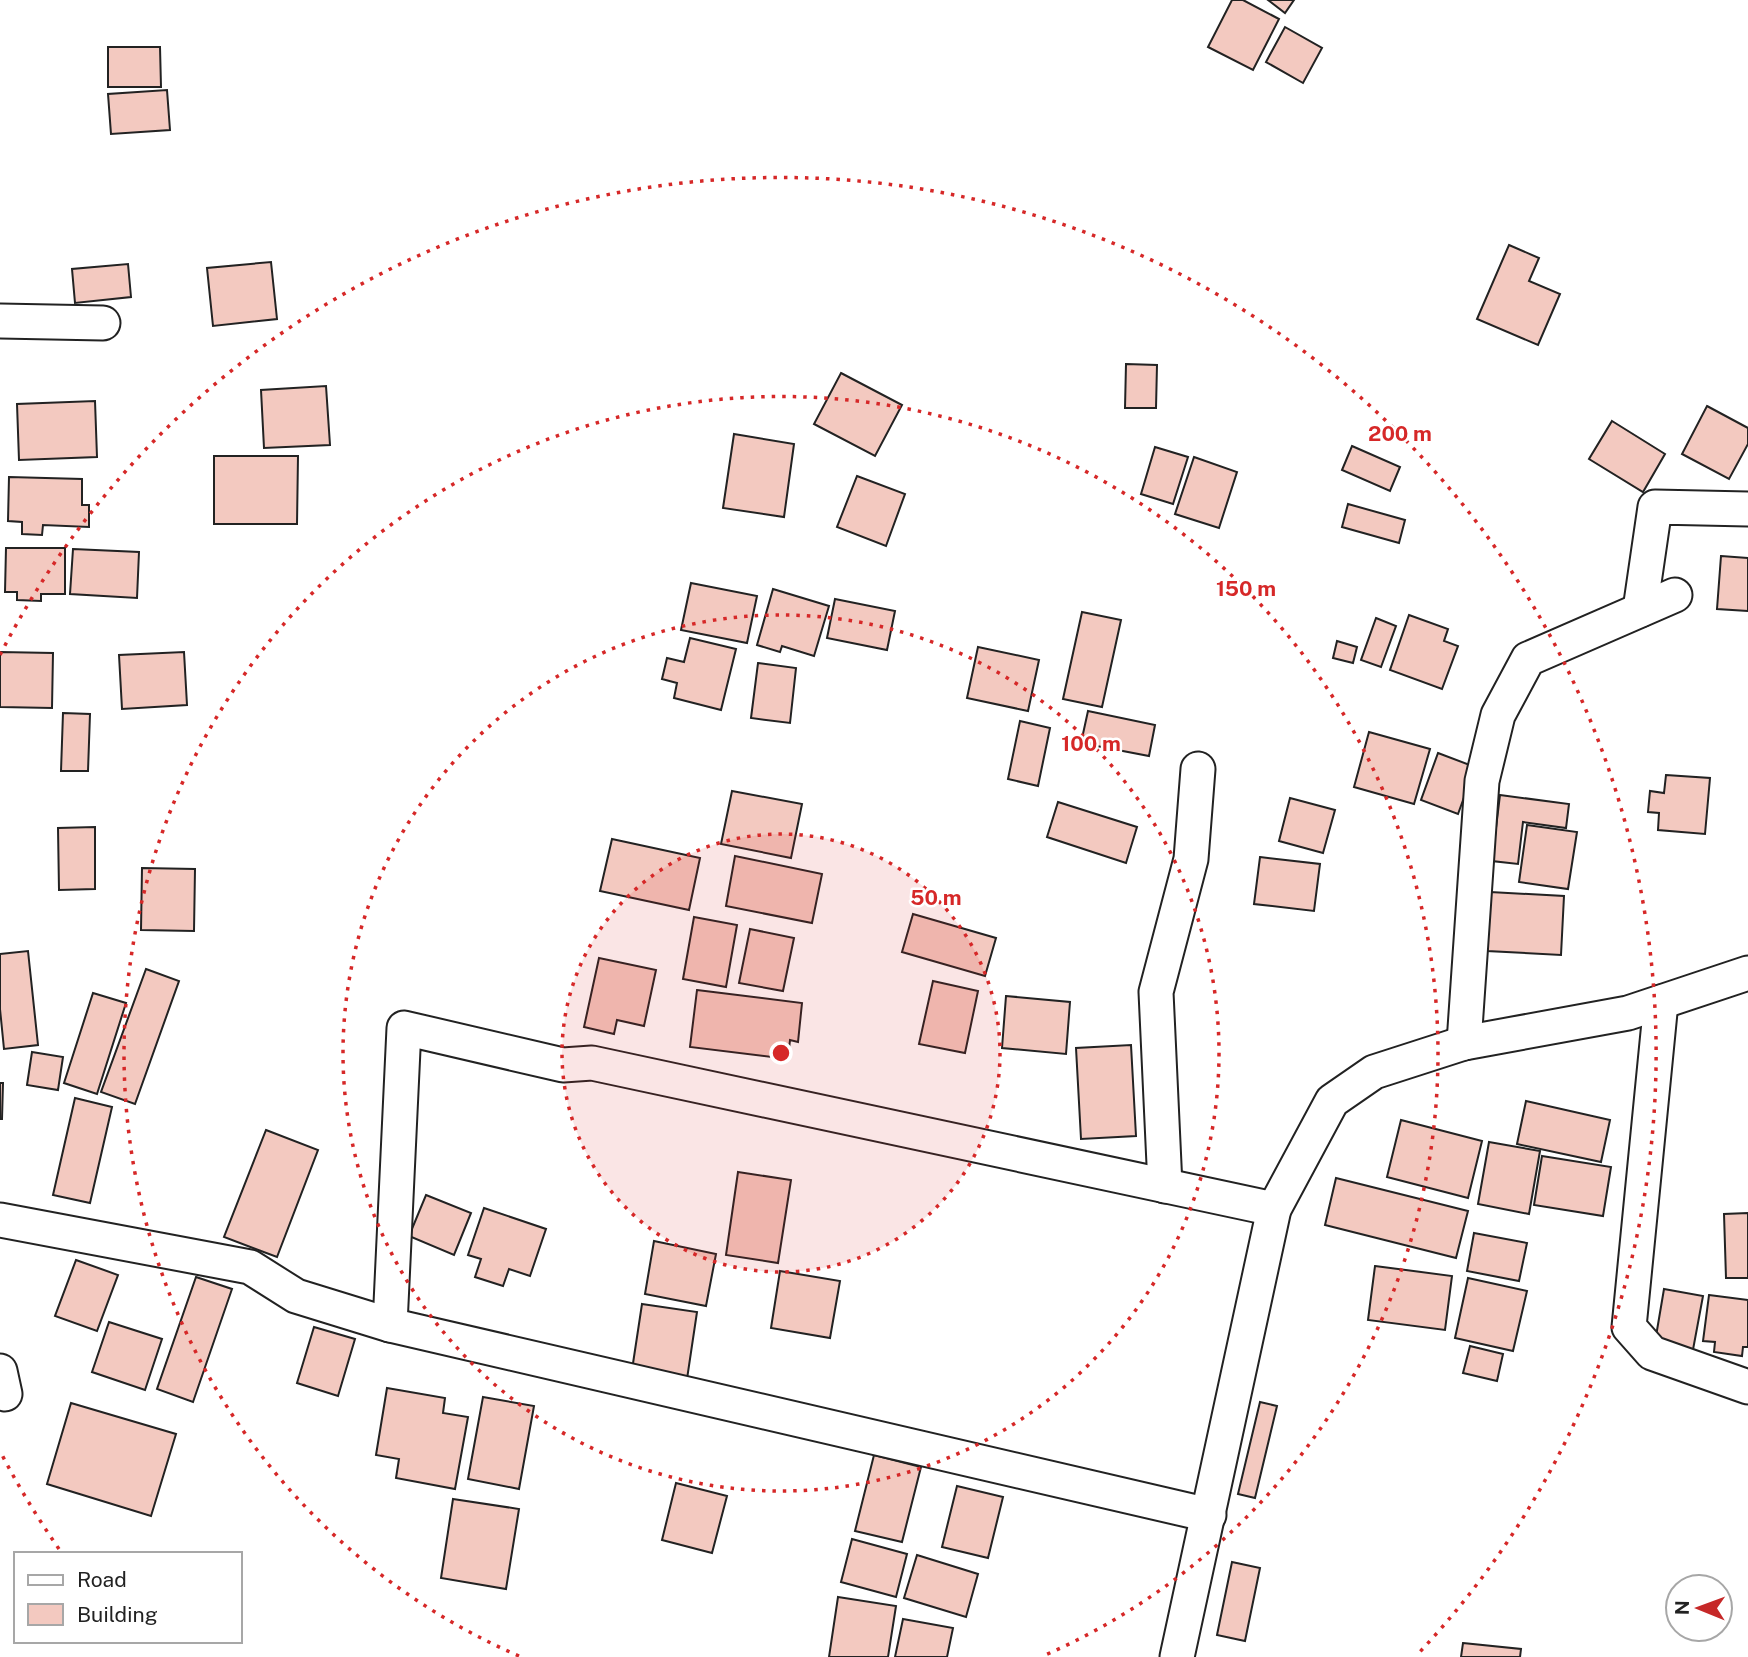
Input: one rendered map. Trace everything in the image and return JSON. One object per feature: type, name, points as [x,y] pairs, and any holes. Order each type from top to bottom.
[{"type":"street","points":[[0,321],[103,323]]},
{"type":"street","points":[[1640,610],[1655,507],[1748,509]]},
{"type":"street","points":[[1464,1043],[1482,781],[1498,715],[1528,659],[1675,595]]},
{"type":"street","points":[[1166,1186],[1156,992],[1192,859],[1198,769]]},
{"type":"street","points":[[1177,1657],[1275,1209],[1332,1101],[1374,1072],[1464,1043],[1628,1013],[1748,973]]},
{"type":"street","points":[[1661,1002],[1629,1327],[1652,1353],[1748,1387]]},
{"type":"street","points":[[390,1325],[404,1028],[563,1065],[592,1063],[1275,1209]]},
{"type":"street","points":[[0,1220],[250,1267],[296,1296],[390,1325],[1209,1515]]},
{"type":"building","points":[[1232,0],[1243,0],[1279,19],[1253,70],[1208,47]]},
{"type":"building","points":[[1268,0],[1294,0],[1285,13]]},
{"type":"building","points":[[1285,27],[1322,48],[1303,83],[1266,62]]},
{"type":"building","points":[[108,47],[160,47],[161,87],[108,87]]},
{"type":"building","points":[[167,90],[170,130],[111,134],[108,94]]},
{"type":"building","points":[[1509,245],[1539,258],[1529,281],[1560,294],[1538,345],[1477,319]]},
{"type":"building","points":[[271,262],[277,319],[213,326],[207,268]]},
{"type":"building","points":[[128,264],[131,297],[75,303],[72,269]]},
{"type":"building","points":[[1126,364],[1157,365],[1156,408],[1125,408]]},
{"type":"building","points":[[841,373],[902,405],[875,456],[814,424]]},
{"type":"building","points":[[326,386],[330,445],[264,448],[261,390]]},
{"type":"building","points":[[95,401],[97,457],[19,460],[17,404]]},
{"type":"building","points":[[1707,406],[1748,428],[1748,444],[1729,479],[1682,454]]},
{"type":"building","points":[[1612,421],[1665,454],[1643,492],[1589,459]]},
{"type":"building","points":[[734,434],[794,444],[784,517],[723,508]]},
{"type":"building","points":[[1352,446],[1400,467],[1390,491],[1342,470]]},
{"type":"building","points":[[1155,447],[1188,457],[1173,504],[1141,494]]},
{"type":"building","points":[[214,456],[298,456],[297,524],[214,524]]},
{"type":"building","points":[[1194,457],[1237,472],[1219,528],[1175,514]]},
{"type":"building","points":[[857,476],[905,494],[886,546],[837,527]]},
{"type":"building","points":[[9,477],[82,479],[82,505],[89,505],[89,527],[43,525],[42,535],[22,534],[22,522],[8,521]]},
{"type":"building","points":[[1348,504],[1405,520],[1399,543],[1342,527]]},
{"type":"building","points":[[6,548],[65,548],[65,594],[41,594],[41,601],[17,600],[17,592],[5,592]]},
{"type":"building","points":[[73,549],[139,552],[137,598],[70,594]]},
{"type":"building","points":[[1721,556],[1748,558],[1748,611],[1717,609]]},
{"type":"building","points":[[691,583],[757,596],[747,643],[681,630]]},
{"type":"building","points":[[773,589],[829,606],[814,656],[782,646],[780,652],[757,645]]},
{"type":"building","points":[[835,599],[895,611],[887,650],[827,638]]},
{"type":"building","points":[[1082,612],[1121,620],[1102,707],[1063,699]]},
{"type":"building","points":[[1409,615],[1448,629],[1444,641],[1458,646],[1442,689],[1390,670]]},
{"type":"building","points":[[1376,618],[1396,626],[1381,667],[1361,660]]},
{"type":"building","points":[[690,638],[736,649],[721,710],[674,698],[677,683],[662,679],[667,658],[684,662]]},
{"type":"building","points":[[1337,641],[1357,647],[1353,663],[1333,658]]},
{"type":"building","points":[[978,647],[1039,660],[1028,711],[967,698]]},
{"type":"building","points":[[0,652],[53,653],[52,708],[0,707]]},
{"type":"building","points":[[184,652],[187,705],[122,709],[119,655]]},
{"type":"building","points":[[758,663],[796,668],[790,723],[751,718]]},
{"type":"building","points":[[1088,711],[1155,725],[1149,756],[1081,743]]},
{"type":"building","points":[[63,713],[90,714],[88,771],[61,771]]},
{"type":"building","points":[[1020,721],[1050,728],[1038,786],[1008,779]]},
{"type":"building","points":[[1369,732],[1430,749],[1414,804],[1354,787]]},
{"type":"building","points":[[1438,753],[1475,767],[1458,814],[1421,800]]},
{"type":"building","points":[[1666,775],[1710,778],[1705,834],[1658,830],[1659,813],[1648,812],[1650,791],[1664,793]]},
{"type":"building","points":[[732,791],[802,804],[791,858],[721,844]]},
{"type":"building","points":[[1500,795],[1569,804],[1566,828],[1523,822],[1518,864],[1492,861]]},
{"type":"building","points":[[1290,798],[1335,810],[1323,853],[1279,841]]},
{"type":"building","points":[[1058,802],[1137,827],[1126,863],[1047,837]]},
{"type":"building","points":[[1527,825],[1577,832],[1568,889],[1519,882]]},
{"type":"building","points":[[95,827],[95,889],[59,890],[58,828]]},
{"type":"building","points":[[612,839],[700,858],[689,910],[600,891]]},
{"type":"building","points":[[735,856],[822,874],[812,923],[726,906]]},
{"type":"building","points":[[1260,857],[1320,864],[1314,911],[1254,904]]},
{"type":"building","points":[[142,868],[195,869],[194,931],[141,930]]},
{"type":"building","points":[[1490,892],[1564,896],[1561,955],[1487,951]]},
{"type":"building","points":[[913,914],[996,938],[985,976],[902,952]]},
{"type":"building","points":[[694,917],[737,925],[726,987],[683,979]]},
{"type":"building","points":[[750,929],[794,938],[783,991],[739,983]]},
{"type":"building","points":[[28,951],[38,1045],[4,1049],[0,1009],[0,954]]},
{"type":"building","points":[[599,958],[656,970],[644,1026],[617,1020],[614,1034],[584,1027]]},
{"type":"building","points":[[146,969],[179,981],[135,1104],[101,1092]]},
{"type":"building","points":[[933,981],[978,991],[965,1053],[919,1044]]},
{"type":"building","points":[[697,990],[802,1003],[798,1042],[790,1040],[788,1059],[690,1047]]},
{"type":"building","points":[[93,993],[126,1003],[97,1094],[64,1083]]},
{"type":"building","points":[[1006,996],[1070,1002],[1066,1054],[1002,1048]]},
{"type":"building","points":[[1131,1045],[1136,1136],[1081,1139],[1076,1048]]},
{"type":"building","points":[[32,1052],[63,1057],[58,1090],[27,1085]]},
{"type":"building","points":[[0,1083],[3,1083],[2,1119],[0,1119]]},
{"type":"building","points":[[75,1098],[112,1107],[90,1203],[53,1195]]},
{"type":"building","points":[[1526,1101],[1610,1120],[1601,1162],[1517,1144]]},
{"type":"building","points":[[1401,1120],[1482,1141],[1468,1198],[1387,1177]]},
{"type":"building","points":[[266,1130],[318,1150],[277,1257],[224,1237]]},
{"type":"building","points":[[1489,1142],[1540,1151],[1529,1214],[1478,1204]]},
{"type":"building","points":[[1542,1156],[1611,1167],[1603,1216],[1534,1205]]},
{"type":"building","points":[[738,1172],[791,1180],[778,1263],[726,1255]]},
{"type":"building","points":[[1336,1178],[1468,1211],[1456,1258],[1325,1225]]},
{"type":"building","points":[[426,1195],[471,1213],[454,1255],[409,1236]]},
{"type":"building","points":[[484,1208],[546,1229],[530,1276],[509,1269],[503,1286],[475,1277],[481,1259],[468,1255]]},
{"type":"building","points":[[1748,1213],[1748,1278],[1726,1278],[1724,1214]]},
{"type":"building","points":[[1474,1233],[1527,1243],[1519,1281],[1467,1271]]},
{"type":"building","points":[[654,1241],[716,1254],[706,1306],[645,1294]]},
{"type":"building","points":[[76,1260],[118,1275],[97,1331],[55,1316]]},
{"type":"building","points":[[1375,1266],[1452,1276],[1445,1330],[1368,1320]]},
{"type":"building","points":[[780,1271],[840,1281],[830,1338],[771,1328]]},
{"type":"building","points":[[196,1277],[232,1289],[193,1402],[157,1389]]},
{"type":"building","points":[[1468,1278],[1527,1291],[1513,1351],[1455,1338]]},
{"type":"building","points":[[1664,1289],[1703,1296],[1692,1355],[1654,1348]]},
{"type":"building","points":[[1709,1295],[1748,1300],[1748,1347],[1743,1347],[1742,1356],[1714,1352],[1715,1342],[1703,1341]]},
{"type":"building","points":[[642,1304],[697,1312],[687,1379],[632,1370]]},
{"type":"building","points":[[109,1322],[162,1339],[145,1390],[92,1372]]},
{"type":"building","points":[[314,1327],[355,1339],[338,1396],[297,1383]]},
{"type":"building","points":[[1470,1346],[1503,1354],[1497,1381],[1463,1373]]},
{"type":"building","points":[[387,1388],[445,1398],[443,1413],[468,1417],[455,1489],[396,1478],[399,1459],[376,1455]]},
{"type":"building","points":[[483,1397],[534,1406],[519,1489],[468,1479]]},
{"type":"building","points":[[1260,1402],[1277,1406],[1255,1498],[1238,1494]]},
{"type":"building","points":[[71,1403],[176,1434],[151,1516],[47,1484]]},
{"type":"building","points":[[874,1455],[921,1467],[902,1542],[855,1531]]},
{"type":"building","points":[[676,1483],[727,1496],[712,1553],[662,1540]]},
{"type":"building","points":[[957,1486],[1003,1497],[988,1558],[942,1547]]},
{"type":"building","points":[[453,1499],[519,1509],[506,1589],[441,1578]]},
{"type":"building","points":[[852,1539],[907,1554],[896,1597],[841,1582]]},
{"type":"building","points":[[917,1555],[978,1574],[966,1617],[904,1598]]},
{"type":"building","points":[[1232,1562],[1260,1568],[1245,1641],[1217,1635]]},
{"type":"building","points":[[838,1597],[896,1606],[888,1657],[829,1657]]},
{"type":"building","points":[[903,1619],[953,1628],[947,1657],[895,1657]]},
{"type":"building","points":[[1463,1643],[1521,1649],[1520,1657],[1461,1657]]}]
